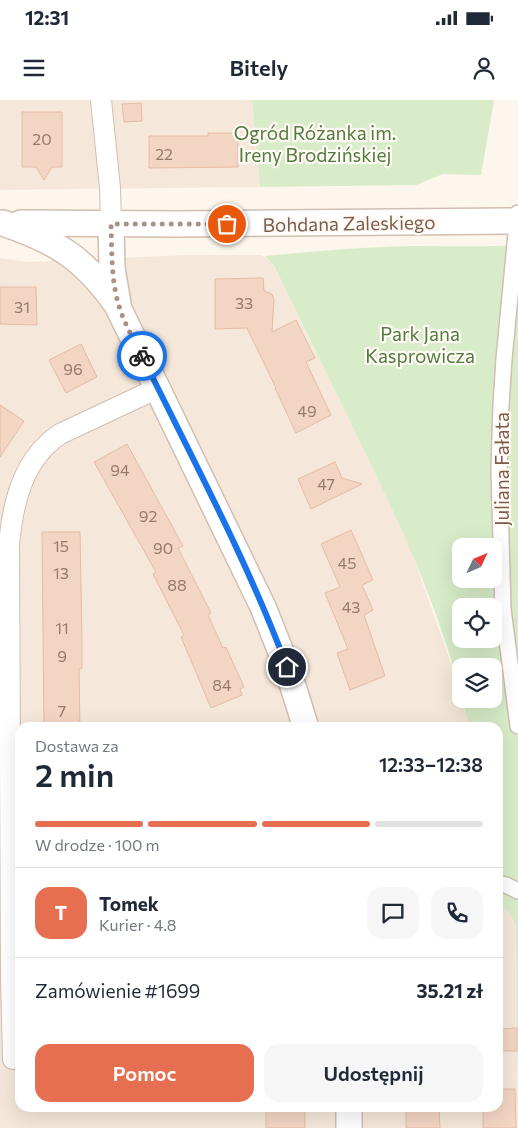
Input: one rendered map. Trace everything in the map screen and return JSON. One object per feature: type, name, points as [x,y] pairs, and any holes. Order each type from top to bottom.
[{"type":"street","points":[[102,100],[110,188],[113,280],[123,317]]},
{"type":"street","name":"Bohdana Zaleskiego","points":[[1,223],[111,224],[518,218]]},
{"type":"street","name":"Juliana Fałata","points":[[518,218],[502,377],[499,470],[503,609],[518,726]]},
{"type":"street","points":[[1,223],[36,234],[73,255],[103,285],[123,317],[263,608],[287,667],[304,722]]},
{"type":"street","points":[[13,1059],[15,977],[9,544],[14,505],[26,473],[48,443],[60,434],[158,388]]},
{"type":"street","points":[[503,884],[518,891]]},
{"type":"street","points":[[349,1112],[349,1128]]},
{"type":"shaded area","points":[[0,100],[252,100],[260,187],[0,190]]},
{"type":"shaded area","points":[[186,255],[261,255],[271,261],[389,501],[413,556],[452,667],[452,708],[464,708],[468,722],[15,722],[15,1112],[503,1112],[503,874],[516,929],[518,1128],[0,1128],[0,258],[28,262]]},
{"type":"green space","name":"Ogród Różanka im. Ireny Brodzińskiej","points":[[252,100],[494,100],[481,175],[443,174],[416,185],[260,187]]},
{"type":"green space","name":"Park Jana Kasprowicza","points":[[518,245],[518,1106],[516,929],[510,914],[503,907],[503,722],[468,722],[464,708],[502,708],[502,658],[452,658],[452,663],[431,600],[378,478],[273,264],[265,256],[414,246]]},
{"type":"building","points":[[141,103],[142,121],[124,122],[122,104]]},
{"type":"building","points":[[22,112],[62,112],[62,167],[52,167],[44,180],[36,167],[22,167]]},
{"type":"building","points":[[208,133],[238,133],[238,167],[149,168],[149,136],[208,136]]},
{"type":"building","points":[[263,278],[264,291],[272,294],[274,300],[272,332],[296,320],[315,358],[306,362],[331,415],[296,433],[247,328],[215,329],[215,279]]},
{"type":"building","points":[[0,287],[36,287],[37,325],[0,324]]},
{"type":"building","points":[[81,344],[97,377],[66,393],[49,360]]},
{"type":"building","points":[[0,405],[24,421],[0,457]]},
{"type":"building","points":[[127,444],[183,546],[178,548],[211,613],[208,615],[223,648],[226,647],[244,687],[240,689],[242,695],[211,708],[181,637],[184,635],[153,574],[156,572],[94,462]]},
{"type":"building","points":[[335,462],[342,478],[362,484],[311,509],[298,479]]},
{"type":"building","points":[[351,530],[373,580],[362,585],[373,610],[364,615],[385,676],[350,690],[337,653],[348,649],[325,593],[340,587],[321,544]]},
{"type":"building","points":[[42,532],[80,532],[82,668],[79,669],[80,722],[44,722]]},
{"type":"building","points":[[517,1028],[517,1051],[503,1051],[503,1029]]},
{"type":"building","points":[[503,1089],[515,1089],[516,1128],[483,1128],[483,1112],[503,1112]]},
{"type":"building","points":[[266,1112],[305,1112],[305,1128],[266,1128]]},
{"type":"building","points":[[406,1112],[439,1112],[440,1128],[406,1128]]},
{"type":"way so far","points":[[142,356],[119,306],[113,280],[111,224],[227,224]]},
{"type":"route","points":[[142,356],[244,565],[287,667]]}]
